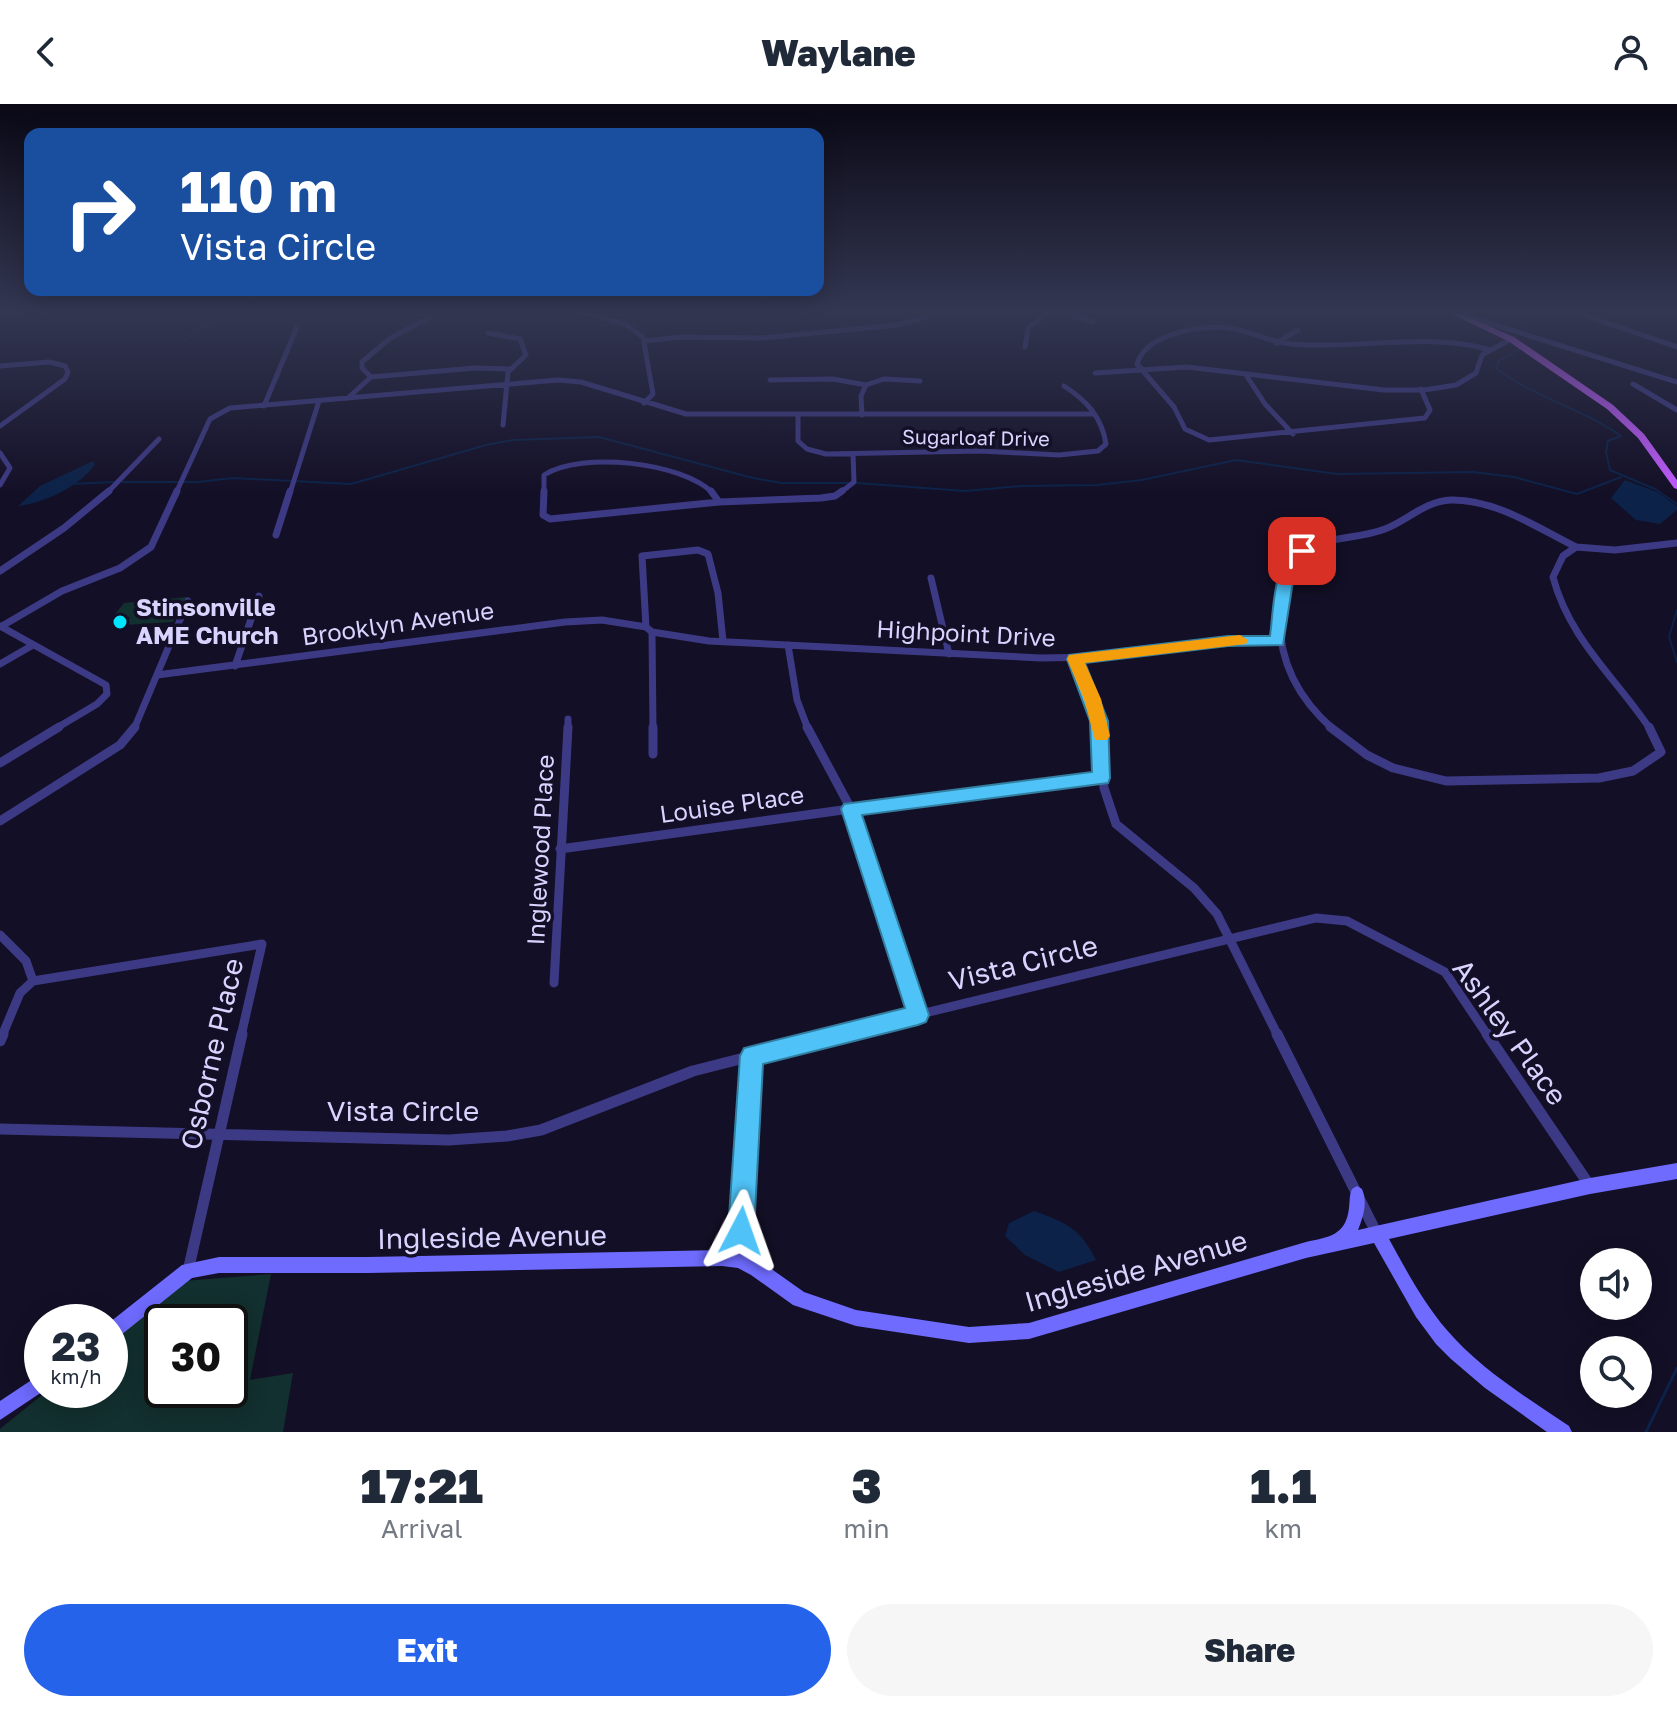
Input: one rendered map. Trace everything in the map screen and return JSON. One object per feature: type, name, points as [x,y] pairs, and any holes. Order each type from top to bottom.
[{"type":"main road","points":[[1562,371],[1621,415],[1641,436],[1677,486]]},
{"type":"street","points":[[0,426],[65,379],[67,371]]},
{"type":"street","points":[[264,406],[279,371]]},
{"type":"street","points":[[366,371],[371,377]]},
{"type":"street","points":[[348,398],[371,377],[452,371]]},
{"type":"street","points":[[503,425],[509,371]]},
{"type":"street","points":[[644,403],[653,394],[650,371]]},
{"type":"street","points":[[1095,373],[1113,371]]},
{"type":"street","points":[[1143,371],[1174,407],[1185,429],[1202,439],[1218,441],[1425,418],[1430,410],[1421,389]]},
{"type":"street","points":[[1217,371],[1307,384],[1421,389],[1450,387],[1470,381],[1476,371]]},
{"type":"street","points":[[1639,371],[1677,382]]},
{"type":"street","points":[[1246,375],[1265,404],[1293,434]]},
{"type":"street","points":[[770,380],[833,379],[866,385],[884,379],[920,381]]},
{"type":"street","points":[[0,763],[97,704],[107,694],[106,685],[101,681],[1,626],[62,591],[139,558],[151,547],[212,416],[230,408],[571,380],[686,414],[1094,414]]},
{"type":"street","points":[[1633,384],[1677,410]]},
{"type":"street","points":[[862,415],[861,396],[866,385]]},
{"type":"street","points":[[1064,386],[1085,401],[1094,414]]},
{"type":"street","points":[[276,535],[319,401]]},
{"type":"street","name":"Sugarloaf Drive","points":[[798,415],[797,438],[807,449],[826,454],[853,454],[1089,453],[1098,451],[1106,444],[1105,432],[1094,414]]},
{"type":"street","points":[[0,571],[45,542],[118,483],[159,439]]},
{"type":"street","points":[[0,453],[10,468],[0,485]]},
{"type":"street","points":[[719,502],[706,483],[639,465],[593,463],[552,470],[544,475],[543,515],[560,518],[719,502],[835,496],[854,482],[853,454]]},
{"type":"street","points":[[1576,547],[1563,556],[1553,577],[1558,598],[1591,654],[1651,728],[1661,752],[1633,771],[1554,780],[1467,781],[1422,777],[1398,770],[1353,746],[1315,712],[1296,684],[1277,641],[1287,575],[1302,551],[1383,531],[1433,503],[1458,501],[1486,506],[1576,547],[1615,550],[1677,543]]},
{"type":"street","points":[[653,754],[649,630],[642,556],[691,550],[706,552],[718,593],[723,641]]},
{"type":"street","points":[[931,578],[949,654]]},
{"type":"street","points":[[235,666],[259,596]]},
{"type":"street","points":[[0,821],[120,745],[135,730],[188,601]]},
{"type":"street","name":"Brooklyn Avenue","points":[[157,675],[565,622],[602,620],[649,630]]},
{"type":"street","name":"Highpoint Drive","points":[[649,630],[723,641],[1075,659],[1228,641],[1277,641]]},
{"type":"street","points":[[0,664],[33,645]]},
{"type":"street","points":[[788,645],[796,694],[808,730],[840,783],[851,809],[918,1015]]},
{"type":"street","points":[[1075,659],[1099,721],[1105,803],[1116,824],[1207,900],[1378,1235],[1430,1323],[1478,1371],[1563,1432]]},
{"type":"street","name":"Inglewood Place","points":[[554,983],[568,719]]},
{"type":"street","name":"Louise Place","points":[[560,849],[1101,778]]},
{"type":"street","name":"Ashley Place","points":[[1229,940],[1327,918],[1347,921],[1445,972],[1590,1186]]},
{"type":"street","points":[[0,935],[26,961],[33,981],[20,993],[0,1041]]},
{"type":"street","name":"Vista Circle","points":[[0,1129],[449,1140],[508,1137],[562,1122],[690,1071],[1229,940]]},
{"type":"street","name":"Osborne Place","points":[[33,981],[262,944],[188,1271]]},
{"type":"street","points":[[739,1260],[752,1056]]},
{"type":"street","name":"Ingleside Avenue","points":[[128,1319],[188,1271],[219,1265],[722,1258],[739,1260],[757,1269],[799,1299],[826,1310],[883,1323],[969,1335],[1029,1331],[1338,1242],[1590,1186],[1677,1171]]},
{"type":"street","points":[[1338,1242],[1351,1231],[1358,1209],[1357,1194]]},
{"type":"street","points":[[0,1411],[24,1394]]},
{"type":"green space","points":[[187,597],[173,622],[125,625],[130,617],[115,614],[124,603]]},
{"type":"green space","points":[[271,1274],[250,1380],[293,1373],[283,1432],[0,1432],[26,1408],[128,1408],[128,1325],[144,1313],[144,1408],[248,1408],[248,1304],[155,1304],[183,1281]]},
{"type":"water","points":[[93,461],[95,464],[89,472],[71,486],[50,497],[18,506],[40,486]]},
{"type":"water","points":[[1625,480],[1657,492],[1677,506],[1677,510],[1660,524],[1636,520],[1611,498]]},
{"type":"water","points":[[1034,1211],[1071,1228],[1096,1260],[1059,1272],[1025,1255],[1005,1236],[1009,1223]]},
{"type":"waterway","points":[[1500,371],[1621,436],[1608,441],[1606,452],[1610,470],[1655,489],[1677,504]]},
{"type":"waterway","points":[[123,482],[198,482],[233,478],[351,484],[486,445],[513,440],[599,437],[753,478],[782,483],[851,483]]},
{"type":"waterway","points":[[857,483],[965,491],[1021,486],[1097,485],[1142,480],[1236,460],[1337,474],[1473,472],[1514,477],[1577,494],[1621,477]]},
{"type":"waterway","points":[[69,484],[116,482]]},
{"type":"waterway","points":[[1677,610],[1669,637],[1677,662]]},
{"type":"waterway","points":[[1646,1432],[1677,1368]]},
{"type":"slow traffic","points":[[1101,736],[1092,699],[1075,659],[1240,640]]},
{"type":"place","name":"Stinsonville AME Church","points":[[120,622]]},
{"type":"route","points":[[741,1231],[752,1056],[918,1015],[851,809],[1101,778],[1099,721],[1075,659],[1228,641],[1277,641],[1283,588],[1292,563],[1302,551]]}]
